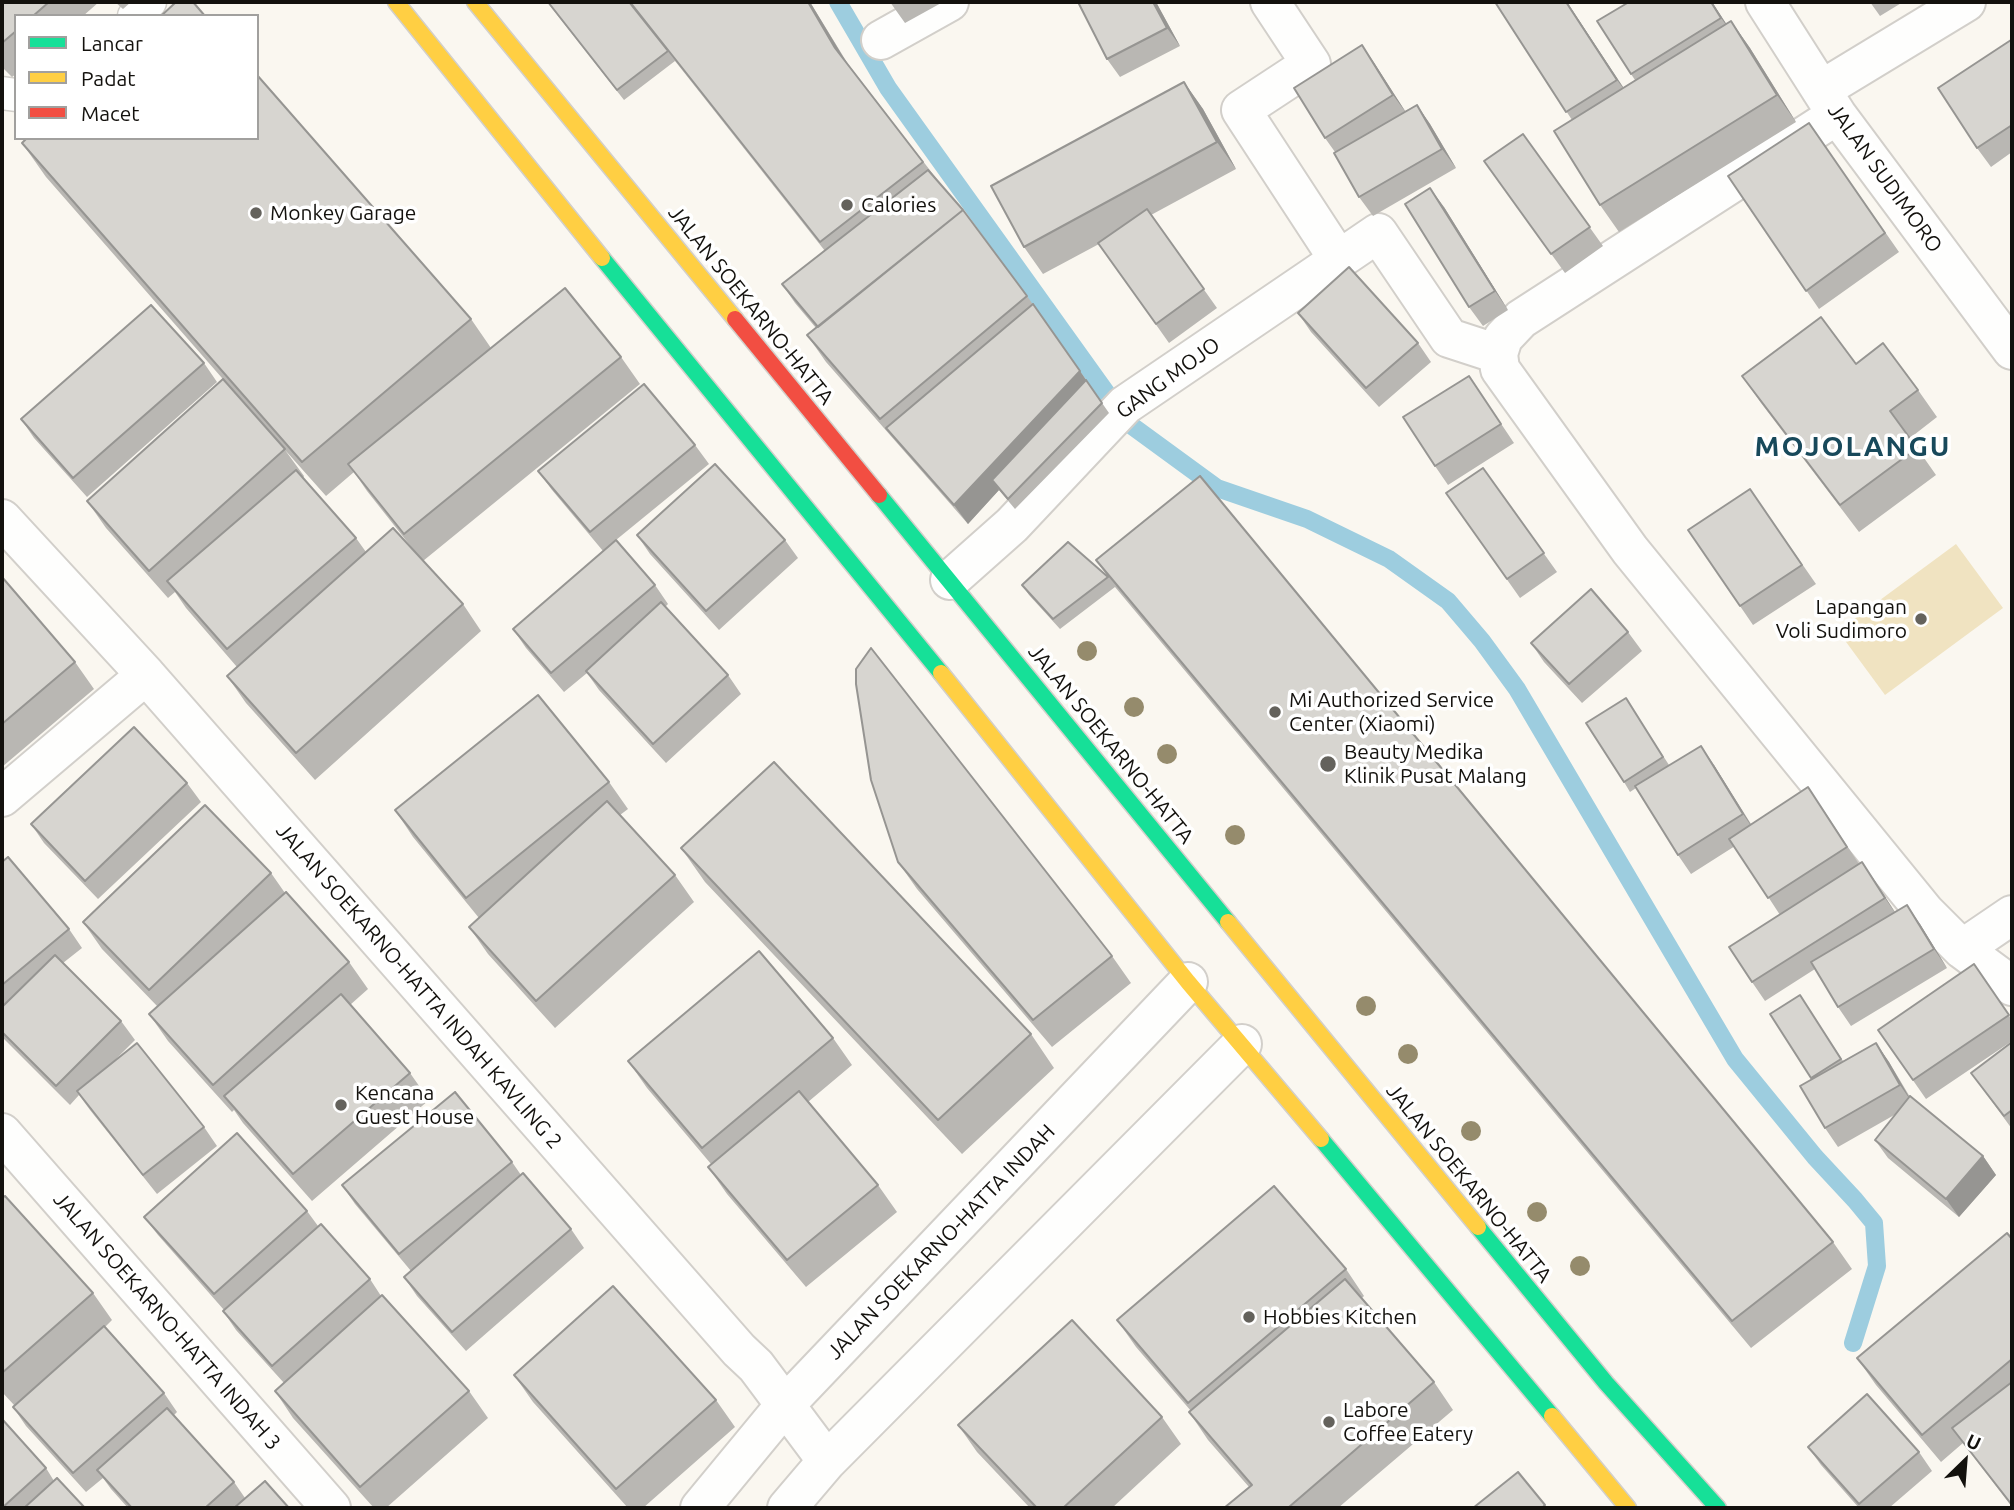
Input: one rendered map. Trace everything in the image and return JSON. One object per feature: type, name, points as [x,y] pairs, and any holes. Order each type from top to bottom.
[{"type":"main road","points":[[396,2],[454,64],[490,122],[894,613],[1188,982],[1628,1508]]},
{"type":"main road","name":"JALAN SOEKARNO-HATTA","points":[[475,2],[1606,1383],[1718,1508]]},
{"type":"main road","points":[[482,42],[497,29]]},
{"type":"street","points":[[881,40],[949,2]]},
{"type":"street","points":[[1270,2],[1311,64],[1241,110],[1339,260]]},
{"type":"street","name":"JALAN SUDIMORO","points":[[1765,2],[1829,103],[2012,350]]},
{"type":"street","points":[[1966,2],[1829,103],[1521,319],[1503,338],[1498,354],[1500,369],[1630,550],[1925,912],[1962,950],[2012,986]]},
{"type":"street","name":"GANG MOJO","points":[[950,580],[1012,525],[1116,415],[1378,233],[1449,338],[1498,354]]},
{"type":"street","name":"JALAN SOEKARNO-HATTA INDAH KAVLING 2","points":[[2,519],[146,675],[739,1350],[756,1366],[827,1461]]},
{"type":"street","points":[[2,797],[146,675]]},
{"type":"street","points":[[1962,950],[2012,915]]},
{"type":"street","name":"JALAN SOEKARNO-HATTA INDAH","points":[[701,1508],[785,1405],[1188,982]]},
{"type":"street","points":[[787,1508],[827,1461],[1242,1044]]},
{"type":"street","name":"JALAN SOEKARNO-HATTA INDAH 3","points":[[2,1133],[331,1508]]},
{"type":"lane","points":[[136,14],[150,2]]},
{"type":"shaded area","name":"Lapangan Voli Sudimoro","points":[[1956,544],[2003,608],[1885,695],[1838,631]]},
{"type":"building","points":[[2,2],[49,2],[35,14],[14,14],[14,33],[2,43]]},
{"type":"building","points":[[176,2],[193,2],[203,14],[163,14]]},
{"type":"building","points":[[548,2],[629,2],[668,51],[617,90]]},
{"type":"building","points":[[630,2],[808,2],[835,48],[923,162],[820,242]]},
{"type":"building","points":[[1078,2],[1153,2],[1167,28],[1107,59]]},
{"type":"building","points":[[1495,2],[1566,2],[1617,80],[1566,112]]},
{"type":"building","points":[[1629,2],[1711,2],[1721,18],[1631,74],[1597,21]]},
{"type":"building","points":[[1731,21],[1777,95],[1600,205],[1554,131]]},
{"type":"building","points":[[2011,40],[2012,125],[1977,148],[1938,88]]},
{"type":"building","points":[[1362,45],[1393,95],[1325,138],[1294,88]]},
{"type":"building","points":[[259,77],[471,319],[302,462],[22,143],[25,140],[259,140]]},
{"type":"building","points":[[1184,82],[1217,142],[1024,247],[991,186]]},
{"type":"building","points":[[1417,105],[1442,149],[1359,197],[1334,153]]},
{"type":"building","points":[[1809,123],[1885,233],[1806,291],[1728,176]]},
{"type":"building","points":[[1523,134],[1590,227],[1551,254],[1484,161]]},
{"type":"building","points":[[928,170],[963,210],[818,327],[782,284]]},
{"type":"building","points":[[1430,188],[1495,291],[1469,307],[1405,204]]},
{"type":"building","points":[[1147,209],[1204,289],[1156,324],[1098,243]]},
{"type":"building","points":[[963,210],[1027,296],[880,419],[807,335]]},
{"type":"building","points":[[1349,267],[1418,343],[1366,388],[1298,313]]},
{"type":"building","points":[[565,288],[621,357],[404,534],[348,464]]},
{"type":"building","points":[[1033,304],[1080,371],[954,505],[886,428]]},
{"type":"building","points":[[151,305],[204,363],[73,478],[21,419]]},
{"type":"building","points":[[1821,317],[1856,364],[1883,343],[1918,390],[1890,411],[1917,448],[1840,505],[1742,376]]},
{"type":"building","points":[[1469,376],[1501,424],[1435,466],[1403,417]]},
{"type":"building","points":[[223,379],[285,449],[149,571],[87,501]]},
{"type":"building","points":[[1086,380],[1102,403],[1008,499],[992,480]]},
{"type":"building","points":[[644,384],[695,445],[590,532],[538,471]]},
{"type":"building","points":[[715,464],[785,540],[706,611],[637,535]]},
{"type":"building","points":[[1483,468],[1544,553],[1507,579],[1446,493]]},
{"type":"building","points":[[296,470],[356,538],[227,649],[167,581]]},
{"type":"building","points":[[1200,476],[1833,1242],[1732,1321],[1096,560]]},
{"type":"building","points":[[1750,489],[1802,565],[1740,606],[1688,530]]},
{"type":"building","points":[[393,528],[463,604],[296,753],[227,676]]},
{"type":"building","points":[[616,540],[655,585],[551,673],[513,629]]},
{"type":"building","points":[[1068,542],[1108,577],[1053,619],[1022,585]]},
{"type":"building","points":[[2,577],[75,662],[2,724]]},
{"type":"building","points":[[1591,589],[1628,632],[1569,684],[1531,643]]},
{"type":"building","points":[[661,602],[728,675],[653,744],[586,671]]},
{"type":"building","points":[[871,648],[1112,956],[1033,1020],[898,862],[871,780],[856,684],[856,669]]},
{"type":"building","points":[[538,695],[609,782],[466,898],[395,810]]},
{"type":"building","points":[[1626,698],[1663,757],[1624,782],[1586,723]]},
{"type":"building","points":[[134,727],[187,783],[85,881],[31,824]]},
{"type":"building","points":[[1701,746],[1743,814],[1678,855],[1635,786]]},
{"type":"building","points":[[774,762],[1031,1034],[938,1120],[681,848]]},
{"type":"building","points":[[1808,787],[1847,847],[1768,898],[1729,839]]},
{"type":"building","points":[[607,801],[675,875],[536,1001],[469,927]]},
{"type":"building","points":[[205,805],[271,873],[149,990],[83,922]]},
{"type":"building","points":[[8,857],[69,929],[2,985],[2,862]]},
{"type":"building","points":[[1862,862],[1885,898],[1752,982],[1729,947]]},
{"type":"building","points":[[286,892],[349,962],[213,1085],[149,1014]]},
{"type":"building","points":[[1907,905],[1934,949],[1838,1007],[1811,962]]},
{"type":"building","points":[[759,951],[833,1038],[702,1148],[628,1061]]},
{"type":"building","points":[[55,955],[121,1021],[56,1086],[2,1032],[2,1007]]},
{"type":"building","points":[[1974,964],[2009,1015],[1913,1080],[1878,1030]]},
{"type":"building","points":[[341,994],[410,1073],[293,1174],[224,1096]]},
{"type":"building","points":[[1800,995],[1841,1059],[1811,1078],[1770,1014]]},
{"type":"building","points":[[2012,1042],[2012,1110],[2004,1116],[1971,1073]]},
{"type":"building","points":[[137,1043],[204,1127],[143,1175],[77,1091]]},
{"type":"building","points":[[1876,1043],[1900,1085],[1825,1128],[1800,1086]]},
{"type":"building","points":[[799,1091],[878,1185],[787,1260],[708,1167]]},
{"type":"building","points":[[455,1092],[512,1162],[399,1254],[342,1185]]},
{"type":"building","points":[[1910,1096],[1983,1156],[1946,1199],[1875,1140]]},
{"type":"building","points":[[237,1133],[307,1211],[214,1294],[144,1217]]},
{"type":"building","points":[[523,1173],[571,1229],[452,1332],[404,1277]]},
{"type":"building","points":[[1274,1186],[1346,1269],[1188,1403],[1117,1320]]},
{"type":"building","points":[[5,1196],[93,1293],[2,1373],[2,1198]]},
{"type":"building","points":[[321,1224],[370,1279],[272,1366],[223,1311]]},
{"type":"building","points":[[2007,1233],[2012,1239],[2012,1359],[1922,1435],[1857,1358]]},
{"type":"building","points":[[1345,1279],[1434,1382],[1289,1508],[1224,1508],[1252,1485],[1189,1412]]},
{"type":"building","points":[[613,1286],[716,1400],[616,1489],[514,1375]]},
{"type":"building","points":[[382,1295],[469,1391],[360,1487],[275,1391]]},
{"type":"building","points":[[1072,1320],[1162,1417],[1063,1508],[1037,1508],[958,1425]]},
{"type":"building","points":[[104,1326],[164,1393],[73,1473],[13,1407]]},
{"type":"building","points":[[2012,1382],[2012,1505],[1952,1428]]},
{"type":"building","points":[[1867,1394],[1919,1452],[1859,1504],[1808,1447]]},
{"type":"building","points":[[167,1408],[234,1482],[205,1508],[132,1508],[97,1470]]},
{"type":"building","points":[[2,1419],[46,1468],[2,1508]]},
{"type":"building","points":[[1518,1472],[1545,1505],[1542,1508],[1473,1508]]},
{"type":"building","points":[[57,1478],[85,1508],[24,1508]]},
{"type":"building","points":[[265,1481],[289,1508],[234,1508]]},
{"type":"waterway","points":[[838,2],[888,88],[1128,423],[1217,488],[1307,519],[1389,559],[1448,601],[1482,641],[1517,689],[1735,1059],[1815,1157],[1874,1223],[1877,1266],[1853,1343]]},
{"type":"traffic: fast","points":[[602,258],[941,673]]},
{"type":"traffic: fast","points":[[879,495],[1228,922]]},
{"type":"traffic: fast","points":[[1321,1139],[1552,1416]]},
{"type":"traffic: fast","points":[[1478,1227],[1606,1383],[1718,1508]]},
{"type":"traffic: slow","points":[[396,2],[602,258]]},
{"type":"traffic: slow","points":[[475,2],[735,319]]},
{"type":"traffic: slow","points":[[941,673],[1188,982],[1321,1139]]},
{"type":"traffic: slow","points":[[1228,922],[1478,1227]]},
{"type":"traffic: slow","points":[[1552,1416],[1628,1508]]},
{"type":"traffic: jam","points":[[735,319],[879,495]]},
{"type":"place","name":"Calories","points":[[847,205]]},
{"type":"place","name":"Monkey Garage","points":[[256,213]]},
{"type":"place","name":"Lapangan Voli Sudimoro","points":[[1921,619]]},
{"type":"place","name":"Mi Authorized Service Center (Xiaomi)","points":[[1275,712]]},
{"type":"place","name":"Beauty Medika Klinik Pusat Malang","points":[[1328,764]]},
{"type":"place","name":"Kencana Guest House","points":[[341,1105]]},
{"type":"place","name":"Hobbies Kitchen","points":[[1249,1317]]},
{"type":"place","name":"Labore Coffee Eatery","points":[[1329,1422]]},
{"type":"district","name":"MOJOLANGU","points":[[1853,447]]}]
